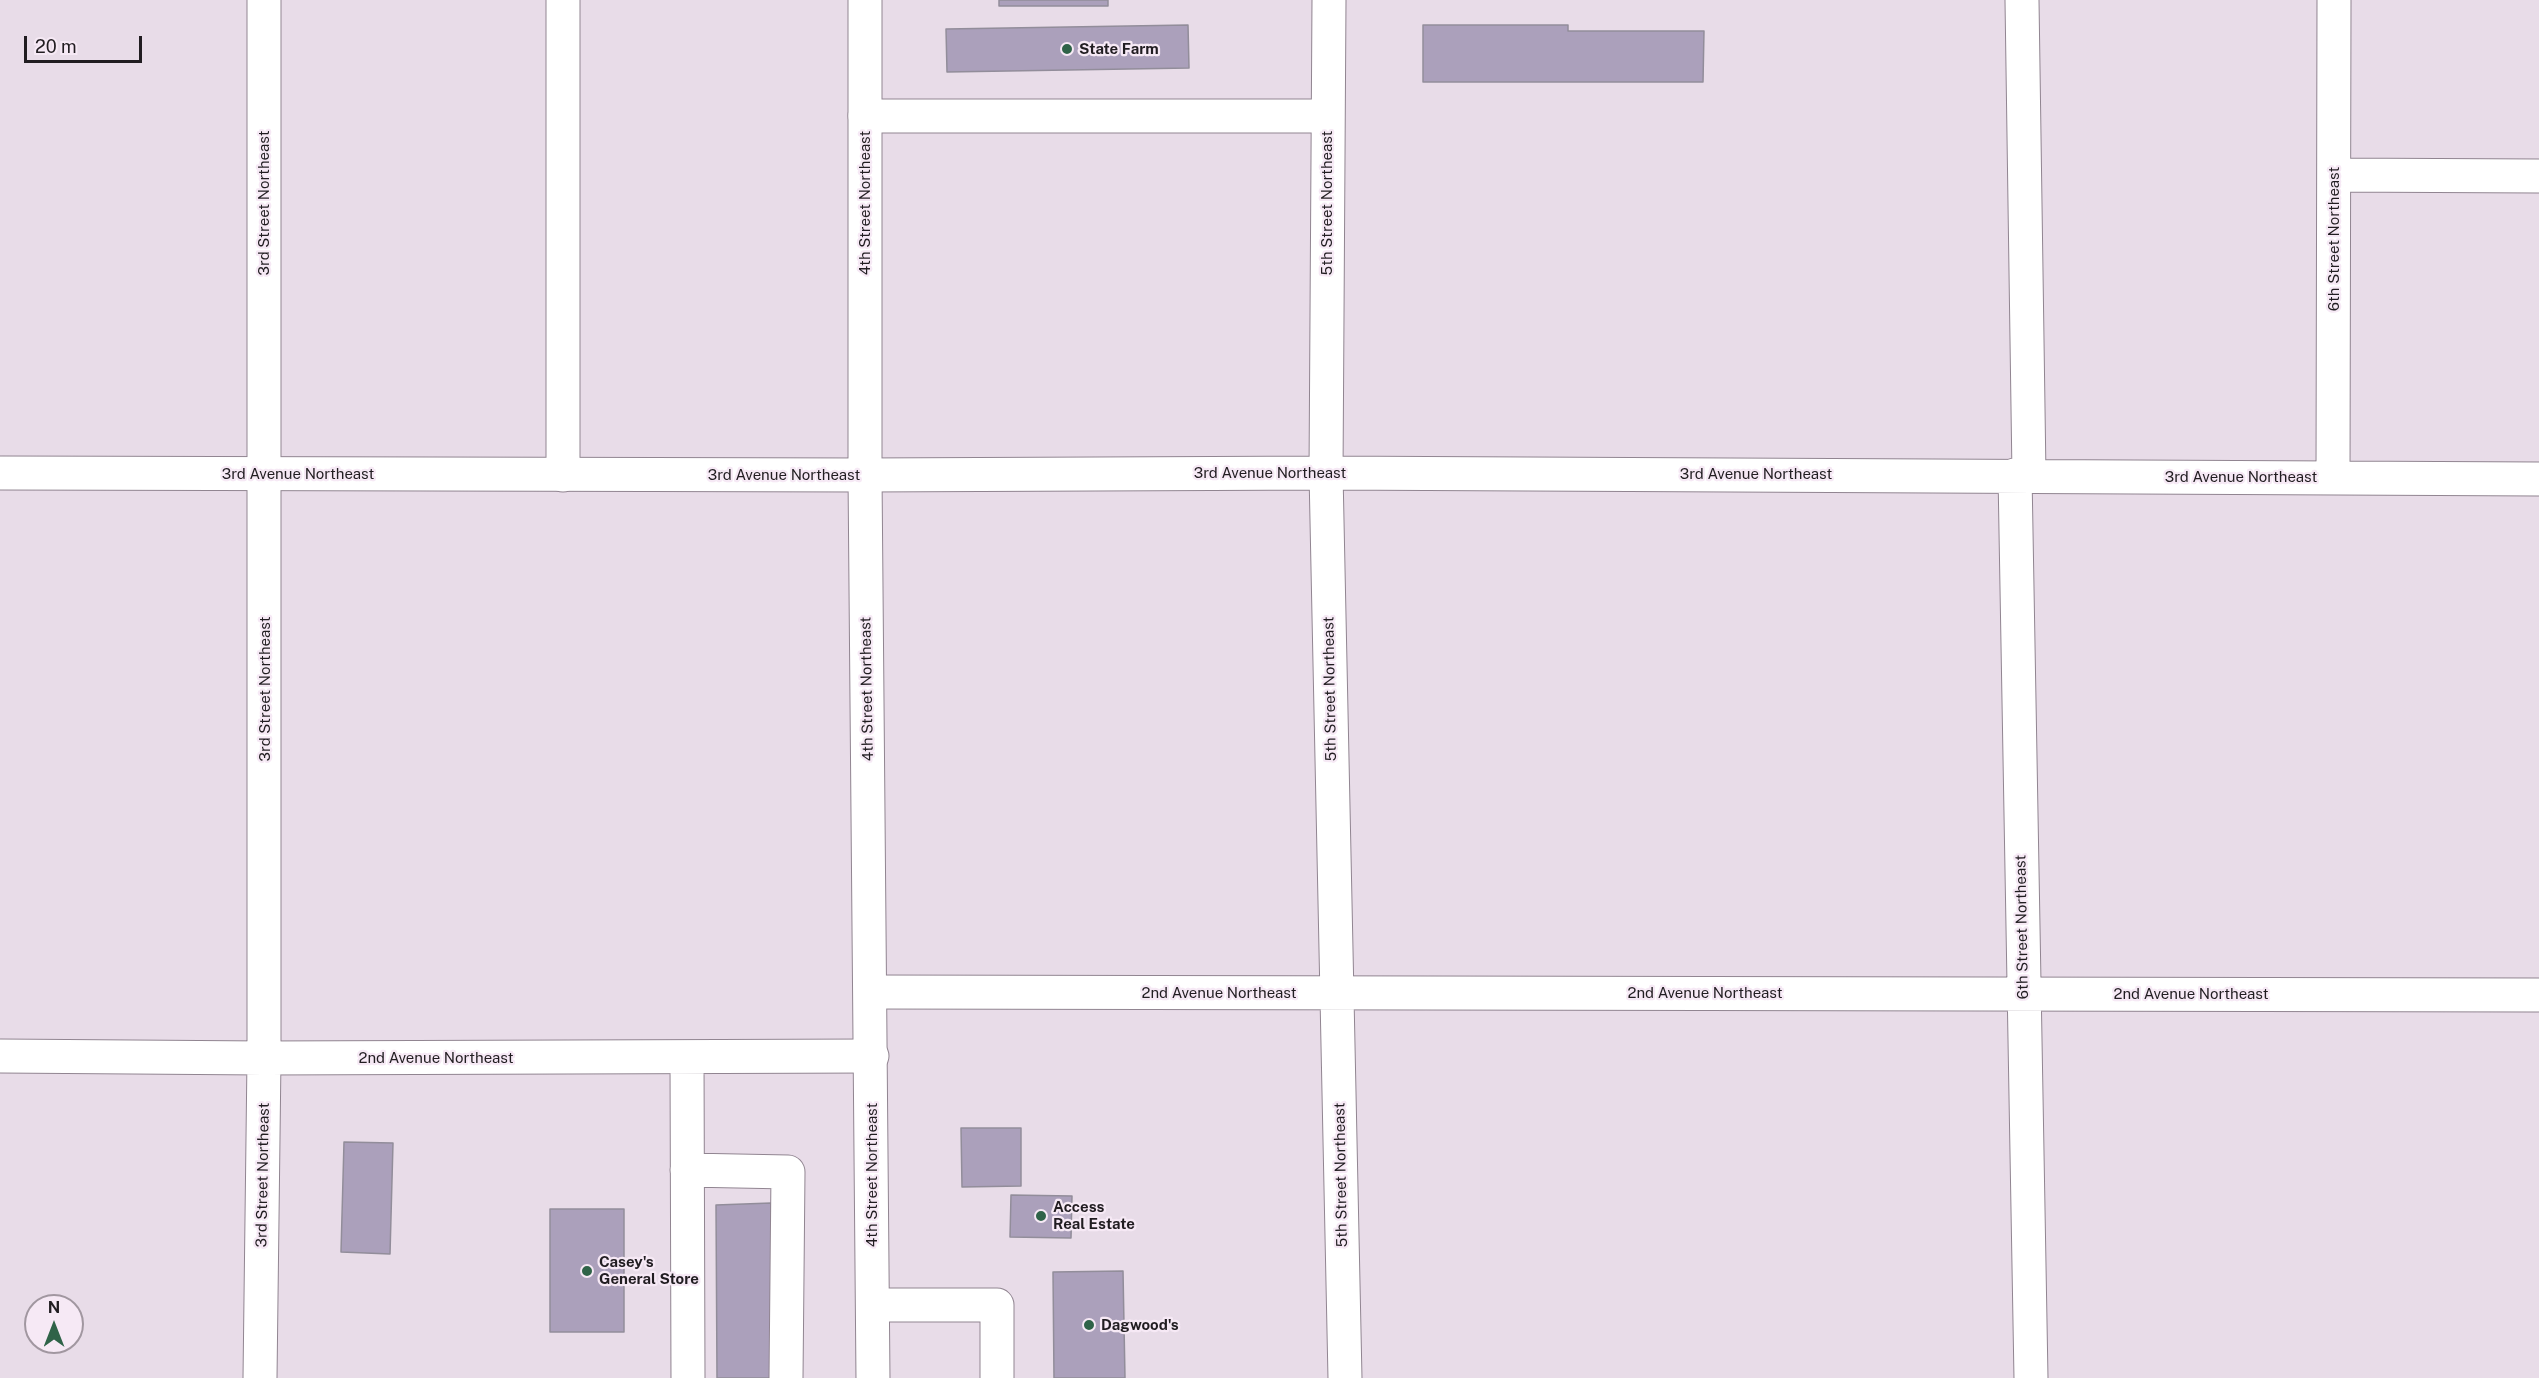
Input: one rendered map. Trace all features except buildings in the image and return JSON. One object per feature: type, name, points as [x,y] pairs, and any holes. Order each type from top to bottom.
[{"type":"street","name":"3rd Street Northeast","points":[[260,1378],[264,1058],[264,0]]},
{"type":"street","points":[[563,0],[563,475]]},
{"type":"street","name":"4th Street Northeast","points":[[865,0],[865,475],[872,1056],[873,1378]]},
{"type":"street","name":"5th Street Northeast","points":[[1329,0],[1326,473],[1345,1378]]},
{"type":"street","name":"6th Street Northeast","points":[[2022,0],[2023,994],[2031,1378]]},
{"type":"street","name":"6th Street Northeast","points":[[2333,477],[2334,0]]},
{"type":"street","points":[[865,116],[1328,116]]},
{"type":"street","points":[[2334,175],[2539,177]]},
{"type":"street","name":"3rd Avenue Northeast","points":[[0,473],[563,475],[1326,473],[2539,479]]},
{"type":"street","name":"2nd Avenue Northeast","points":[[871,992],[2539,995]]},
{"type":"street","name":"2nd Avenue Northeast","points":[[0,1056],[264,1058],[872,1056]]},
{"type":"street","points":[[687,1057],[688,1378]]},
{"type":"street","points":[[687,1170],[788,1172],[786,1378]]},
{"type":"street","points":[[873,1305],[997,1305],[997,1378]]},
{"type":"place","name":"State Farm","points":[[1067,49]]},
{"type":"place","name":"Access Real Estate","points":[[1041,1216]]},
{"type":"place","name":"Casey's General Store","points":[[587,1271]]},
{"type":"place","name":"Dagwood's","points":[[1089,1325]]}]
